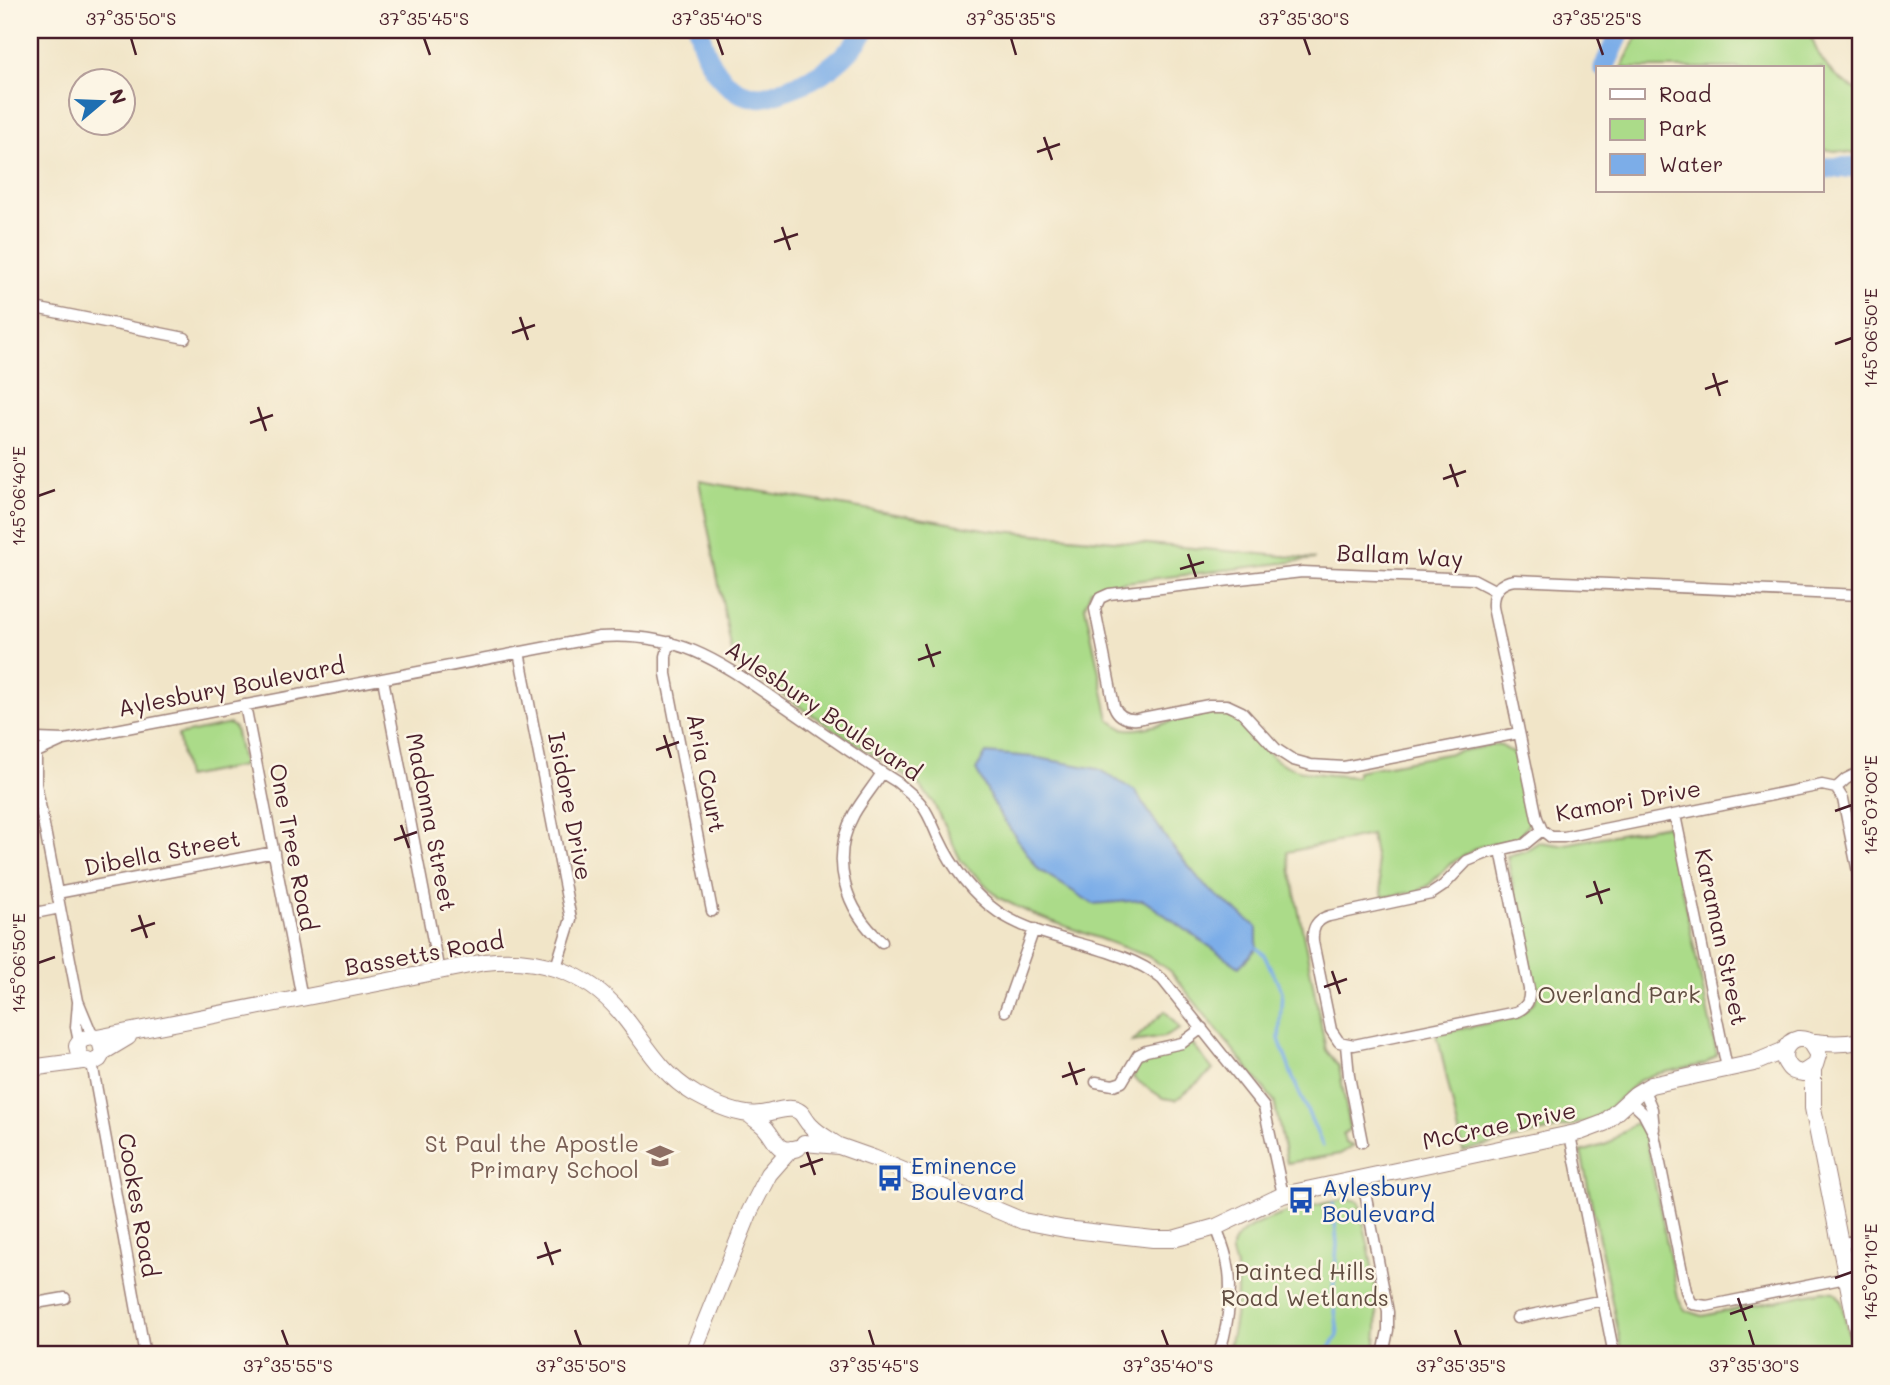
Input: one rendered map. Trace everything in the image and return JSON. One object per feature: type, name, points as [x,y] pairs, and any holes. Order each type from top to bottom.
[{"type":"street","points":[[30,307],[185,338]]},
{"type":"street","name":"Ballam Way","points":[[1496,591],[1480,580],[1473,579],[1302,572],[1115,593],[1100,598],[1095,609],[1114,706],[1126,719],[1209,705],[1227,705],[1242,712],[1276,749],[1293,760],[1311,765],[1344,767],[1519,733]]},
{"type":"street","points":[[1542,831],[1537,818],[1493,607],[1496,591],[1504,582],[1515,580],[1860,595]]},
{"type":"street","name":"Aylesbury Boulevard","points":[[34,744],[600,637],[640,636],[688,648],[726,665],[919,801],[948,856],[970,887],[1000,913],[1034,929],[1151,970],[1162,979],[1264,1107],[1283,1195]]},
{"type":"street","name":"Aria Court","points":[[670,642],[666,656],[666,674],[712,911]]},
{"type":"street","name":"Isidore Drive","points":[[519,652],[570,919],[556,967]]},
{"type":"street","name":"Madonna Street","points":[[383,679],[439,972]]},
{"type":"street","name":"One Tree Road","points":[[245,705],[302,998]]},
{"type":"street","name":"Cookes Road","points":[[34,744],[36,784],[78,1001],[76,1027],[89,1048],[145,1355]]},
{"type":"street","name":"Cookes Road","points":[[30,771],[36,784]]},
{"type":"street","points":[[1860,772],[1836,788],[1843,799],[1860,882]]},
{"type":"street","points":[[881,943],[855,912],[845,887],[842,863],[850,824],[882,773]]},
{"type":"street","name":"Kamori Drive","points":[[1362,1142],[1346,1045],[1339,1042],[1331,1030],[1313,942],[1315,925],[1323,918],[1431,894],[1443,886],[1467,861],[1525,844],[1542,831],[1551,837],[1564,837],[1822,785],[1836,788]]},
{"type":"street","name":"Karaman Street","points":[[1675,815],[1727,1068]]},
{"type":"street","points":[[1346,1045],[1451,1026],[1516,1012],[1525,1007],[1530,997],[1529,989],[1501,850]]},
{"type":"street","name":"Dibella Street","points":[[57,893],[274,852]]},
{"type":"street","points":[[30,914],[60,908]]},
{"type":"street","points":[[1005,1011],[1034,929]]},
{"type":"street","name":"Bassetts Road","points":[[30,1068],[49,1065],[136,1032],[501,960],[530,961],[556,967],[584,981],[609,1000],[655,1061],[682,1086],[715,1103],[750,1115],[789,1108],[800,1111],[809,1125],[839,1146],[909,1172],[1001,1213],[1041,1225],[1153,1239],[1173,1238],[1216,1227],[1283,1195],[1362,1177]]},
{"type":"street","points":[[1096,1082],[1113,1085],[1122,1082],[1138,1055],[1182,1043],[1202,1028]]},
{"type":"street","points":[[1813,1108],[1784,1060],[1788,1045],[1798,1039],[1810,1042],[1853,1043]]},
{"type":"street","points":[[1810,1042],[1818,1055],[1814,1067],[1813,1108],[1860,1344]]},
{"type":"street","points":[[1791,1069],[1803,1073],[1853,1043]]},
{"type":"street","name":"McCrae Drive","points":[[1362,1177],[1570,1135],[1604,1123],[1643,1088],[1755,1063],[1785,1050]]},
{"type":"street","name":"McCrae Drive","points":[[1755,1063],[1791,1069]]},
{"type":"street","points":[[1643,1088],[1654,1119],[1654,1134],[1686,1291],[1692,1304],[1707,1306],[1846,1278]]},
{"type":"street","points":[[1629,1100],[1643,1113],[1654,1134]]},
{"type":"street","points":[[769,1174],[771,1120],[778,1111]]},
{"type":"street","name":"Bassetts Road","points":[[750,1115],[779,1147],[839,1146]]},
{"type":"street","points":[[692,1355],[750,1211],[769,1174],[798,1146],[809,1132],[809,1125]]},
{"type":"street","points":[[1570,1135],[1614,1355]]},
{"type":"street","points":[[1362,1177],[1388,1312],[1383,1355]]},
{"type":"street","points":[[1216,1227],[1227,1257],[1230,1280],[1224,1336],[1219,1355]]},
{"type":"street","points":[[1839,1244],[1860,1240]]},
{"type":"street","points":[[30,1304],[65,1298]]},
{"type":"street","points":[[1517,1318],[1603,1300]]},
{"type":"green space","points":[[1641,30],[1809,30],[1816,50],[1827,67],[1841,81],[1860,91],[1860,152],[1855,154],[1824,149],[1824,66],[1622,66]]},
{"type":"green space","points":[[699,481],[990,530],[1315,559],[1101,585],[1091,590],[1085,606],[1109,719],[1120,727],[1132,729],[1198,715],[1223,713],[1239,720],[1278,761],[1306,772],[1326,775],[1357,777],[1357,771],[1498,744],[1515,754],[1530,821],[1519,839],[1478,847],[1450,864],[1428,886],[1415,892],[1383,897],[1371,835],[1287,852],[1326,1050],[1339,1066],[1350,1129],[1343,1134],[1345,1143],[1353,1146],[1340,1154],[1287,1163],[1274,1101],[1170,971],[1147,956],[1032,914],[999,898],[961,861],[933,802],[920,786],[734,663]]},
{"type":"green space","points":[[230,724],[235,728],[243,766],[186,777],[178,735]]},
{"type":"green space","name":"Overland Park","points":[[1668,825],[1717,1055],[1705,1064],[1655,1074],[1638,1081],[1610,1108],[1589,1121],[1463,1151],[1437,1034],[1518,1017],[1536,1000],[1507,856],[1525,851],[1539,842],[1560,845]]},
{"type":"green space","points":[[1165,1011],[1180,1029],[1164,1037],[1132,1042]]},
{"type":"green space","points":[[1190,1041],[1213,1070],[1176,1100],[1163,1098],[1133,1078],[1141,1059],[1179,1048]]},
{"type":"green space","points":[[1635,1123],[1644,1130],[1678,1298],[1685,1310],[1702,1316],[1824,1291],[1835,1292],[1841,1300],[1853,1355],[1623,1355],[1581,1152],[1607,1144]]},
{"type":"green space","name":"Painted Hills Road Wetlands","points":[[1347,1199],[1359,1201],[1371,1259],[1377,1317],[1374,1355],[1226,1355],[1236,1313],[1237,1280],[1232,1248],[1237,1238],[1248,1229],[1282,1214]]},
{"type":"water","points":[[986,753],[1033,757],[1098,769],[1135,791],[1170,844],[1205,886],[1257,927],[1257,948],[1239,967],[1143,900],[1093,904],[1038,869],[999,813],[976,770]]},
{"type":"waterway","points":[[699,30],[711,64],[726,83],[747,95],[759,97],[801,84],[822,72],[842,58],[865,30]]},
{"type":"waterway","points":[[1605,66],[1621,30]]},
{"type":"waterway","points":[[1824,168],[1860,167]]},
{"type":"waterway","points":[[1257,948],[1264,955],[1282,991],[1279,1039],[1294,1081],[1323,1146]]},
{"type":"waterway","points":[[1325,1355],[1338,1335],[1333,1292],[1337,1244],[1333,1203]]},
{"type":"place","name":"St Paul the Apostle Primary School","points":[[660,1156]]},
{"type":"place","name":"Eminence Boulevard","points":[[890,1178]]},
{"type":"place","name":"Aylesbury Boulevard","points":[[1301,1200]]}]
